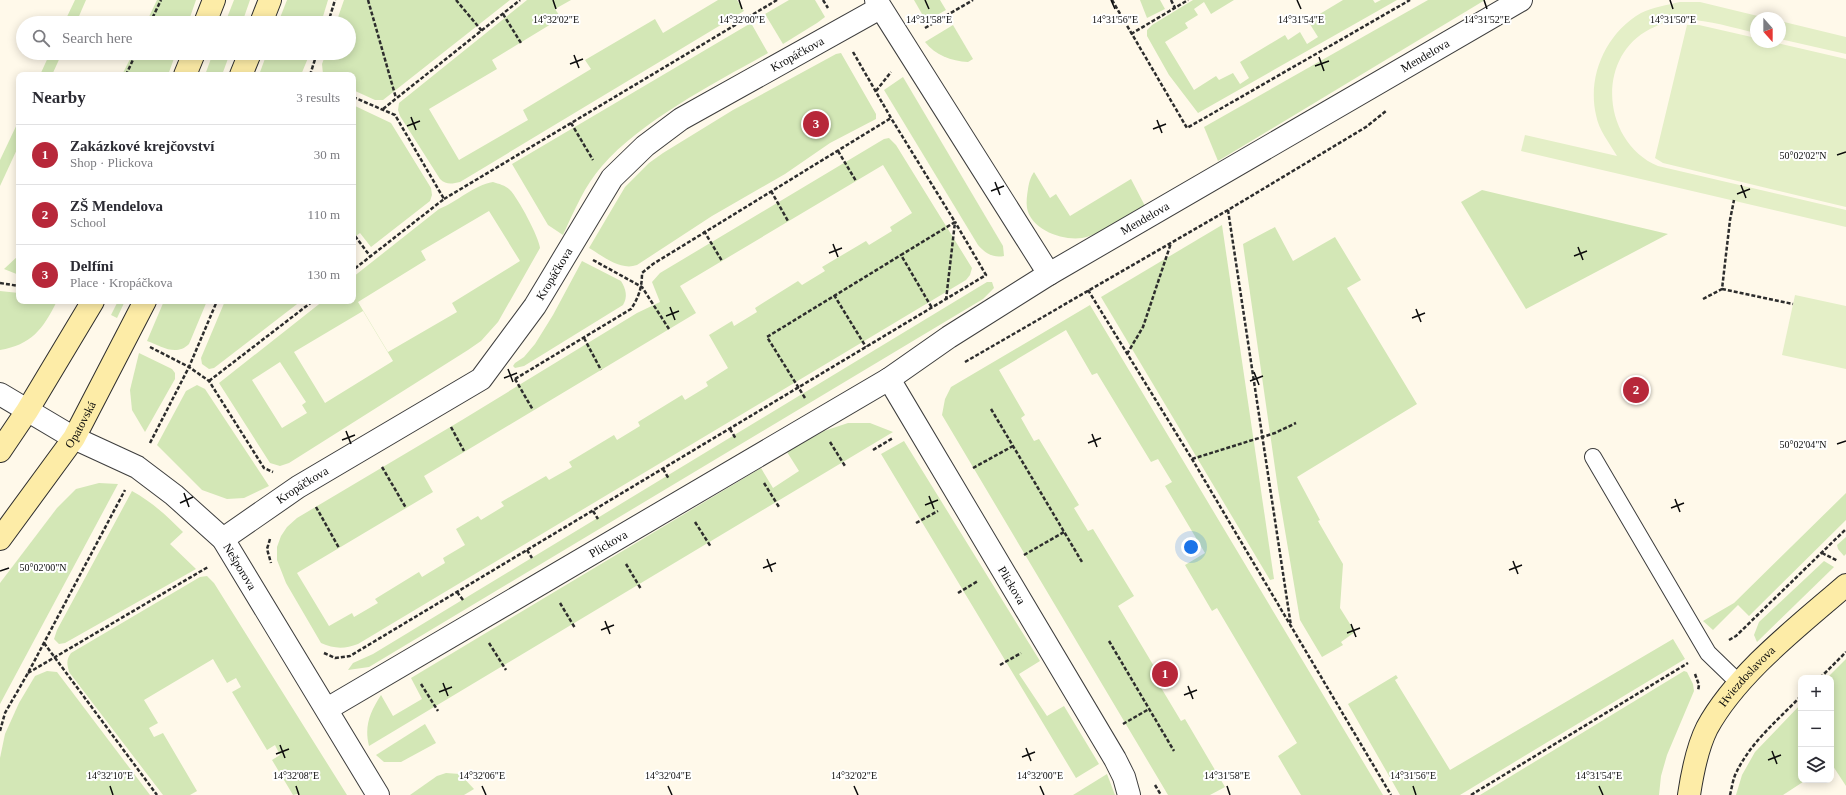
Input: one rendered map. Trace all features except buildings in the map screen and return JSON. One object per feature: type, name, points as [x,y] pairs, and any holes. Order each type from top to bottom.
[{"type":"main road","points":[[208,16],[214,0]]},
{"type":"main road","points":[[264,16],[270,0]]},
{"type":"main road","points":[[186,72],[191,60]]},
{"type":"main road","points":[[242,72],[247,60]]},
{"type":"main road","points":[[0,451],[28,411],[91,304]]},
{"type":"main road","name":"Opatovská","points":[[0,539],[74,438],[143,304]]},
{"type":"main road","name":"Hviezdoslavova","points":[[1689,795],[1692,775],[1707,729],[1739,684],[1773,649],[1846,584]]},
{"type":"street","name":"Mendelova","points":[[1049,274],[1521,0]]},
{"type":"street","points":[[878,4],[1049,274]]},
{"type":"street","name":"Kropáčkova","points":[[228,547],[305,494],[481,379],[535,306],[612,178],[645,146],[681,119],[841,30],[878,4]]},
{"type":"street","name":"Plickova","points":[[327,709],[889,379],[949,337],[1049,274]]},
{"type":"street","name":"Plickova","points":[[889,379],[1115,759],[1124,776],[1129,795]]},
{"type":"street","name":"Nešporova","points":[[0,394],[74,438],[137,467],[174,495],[228,547],[378,795]]},
{"type":"lane","points":[[1593,457],[1708,653],[1739,684]]},
{"type":"path","points":[[153,16],[161,0]]},
{"type":"path","points":[[330,16],[335,0]]},
{"type":"path","points":[[368,0],[396,98]]},
{"type":"path","points":[[456,0],[482,30]]},
{"type":"path","points":[[383,109],[520,0]]},
{"type":"path","points":[[356,268],[444,199],[777,0]]},
{"type":"path","points":[[925,28],[973,0]]},
{"type":"path","points":[[1112,0],[1187,128],[1410,0]]},
{"type":"path","points":[[1171,0],[1175,8]]},
{"type":"path","points":[[1131,34],[1188,0]]},
{"type":"path","points":[[503,14],[521,43]]},
{"type":"path","points":[[320,651],[335,658],[350,656],[986,275],[956,222],[891,118],[841,30]]},
{"type":"path","points":[[127,72],[133,60]]},
{"type":"path","points":[[311,72],[315,60]]},
{"type":"path","points":[[356,98],[383,109],[395,116],[444,199]]},
{"type":"path","points":[[965,362],[1228,210],[1366,127],[1390,108]]},
{"type":"path","points":[[533,410],[515,379],[631,309],[638,299],[642,287],[642,273],[704,231],[891,118]]},
{"type":"path","points":[[571,123],[596,166],[612,178]]},
{"type":"path","points":[[838,151],[856,181]]},
{"type":"path","points":[[770,191],[788,221]]},
{"type":"path","points":[[1722,289],[1730,220],[1734,200]]},
{"type":"path","points":[[1228,210],[1291,628]]},
{"type":"path","points":[[798,388],[767,337],[956,222]]},
{"type":"path","points":[[946,300],[956,222]]},
{"type":"path","points":[[704,231],[722,261]]},
{"type":"path","points":[[356,236],[370,256]]},
{"type":"path","points":[[1127,354],[1143,327],[1171,243]]},
{"type":"path","points":[[570,247],[642,287],[669,329]]},
{"type":"path","points":[[901,255],[932,308]]},
{"type":"path","points":[[0,283],[16,286]]},
{"type":"path","points":[[1703,300],[1722,289],[1793,304]]},
{"type":"path","points":[[1088,290],[1192,459],[1391,795]]},
{"type":"path","points":[[834,296],[866,347]]},
{"type":"path","points":[[0,731],[5,713],[44,643],[189,367],[216,304]]},
{"type":"path","points":[[208,382],[309,304]]},
{"type":"path","points":[[584,338],[601,370]]},
{"type":"path","points":[[149,346],[189,367],[208,382],[264,468],[271,472],[282,472],[305,494],[339,548]]},
{"type":"path","points":[[990,409],[1082,562]]},
{"type":"path","points":[[447,421],[464,451]]},
{"type":"path","points":[[1192,459],[1275,433],[1296,423]]},
{"type":"path","points":[[873,450],[890,440]]},
{"type":"path","points":[[829,441],[845,466]]},
{"type":"path","points":[[966,471],[1013,446]]},
{"type":"path","points":[[379,463],[406,508]]},
{"type":"path","points":[[763,481],[779,506]]},
{"type":"path","points":[[916,523],[933,514]]},
{"type":"path","points":[[693,518],[711,547]]},
{"type":"path","points":[[1471,795],[1683,666],[1736,636],[1846,529]]},
{"type":"path","points":[[1026,553],[1064,532]]},
{"type":"path","points":[[271,565],[267,549],[272,533]]},
{"type":"path","points":[[28,673],[206,567],[228,547],[270,538]]},
{"type":"path","points":[[1822,553],[1840,562]]},
{"type":"path","points":[[622,559],[641,589]]},
{"type":"path","points":[[958,593],[975,583]]},
{"type":"path","points":[[557,599],[575,628]]},
{"type":"path","points":[[1109,641],[1174,751]]},
{"type":"path","points":[[44,643],[157,795]]},
{"type":"path","points":[[1823,675],[1846,652]]},
{"type":"path","points":[[1000,665],[1018,654]]},
{"type":"path","points":[[1730,795],[1736,773],[1747,753],[1760,737],[1798,699]]},
{"type":"path","points":[[1120,726],[1149,709]]},
{"type":"green space","points":[[75,0],[86,0],[79,16],[67,16]]},
{"type":"green space","points":[[157,0],[196,0],[190,16],[149,16]]},
{"type":"green space","points":[[234,0],[250,0],[244,16],[228,16]]},
{"type":"green space","points":[[287,0],[328,0],[323,16],[281,16]]},
{"type":"green space","points":[[344,0],[510,0],[383,100],[375,100],[356,91],[356,72],[323,72],[322,64],[323,60],[356,60],[356,16],[338,16]]},
{"type":"green space","points":[[527,0],[571,0],[555,9],[561,18],[492,60],[497,69],[429,109],[459,160],[528,120],[523,110],[591,69],[585,60],[655,19],[663,33],[718,0],[737,0],[744,11],[460,182],[452,184],[447,183],[440,179],[400,116],[398,110],[399,103]]},
{"type":"green space","points":[[789,0],[815,0],[825,17],[783,44],[765,14]]},
{"type":"green space","points":[[914,0],[940,0],[946,10],[926,21]]},
{"type":"green space","points":[[1140,0],[1160,0],[1165,9],[1147,18]]},
{"type":"green space","points":[[1193,0],[1234,0],[1211,14],[1204,2],[1194,9],[1198,15],[1185,23],[1188,28],[1165,42],[1194,90],[1216,76],[1219,80],[1233,73],[1240,84],[1249,78],[1240,62],[1285,35],[1288,40],[1300,32],[1307,44],[1318,37],[1308,21],[1343,0],[1373,0],[1375,3],[1381,0],[1397,0],[1198,113],[1169,75],[1147,36],[1147,30],[1152,25]]},
{"type":"green space","points":[[1428,0],[1485,0],[1218,161],[1204,127]]},
{"type":"green space","points":[[1680,2],[1700,2],[1750,14],[1750,32],[1700,21],[1678,20],[1662,23],[1650,29],[1632,42],[1620,59],[1613,79],[1612,100],[1617,120],[1626,139],[1640,155],[1658,166],[1846,210],[1846,227],[1521,151],[1525,135],[1617,156],[1597,121],[1594,100],[1594,85],[1597,71],[1609,44],[1618,32],[1641,13],[1660,6]]},
{"type":"green space","points":[[1786,22],[1846,37],[1846,54],[1786,40]]},
{"type":"green space","points":[[751,23],[768,53],[680,104],[637,133],[618,149],[590,181],[563,235],[548,225],[512,164]]},
{"type":"green space","points":[[953,25],[973,59],[968,62],[956,60],[939,54],[925,42]]},
{"type":"green space","points":[[1687,25],[1699,25],[1750,37],[1750,48],[1786,48],[1786,45],[1846,59],[1846,207],[1663,163],[1655,158]]},
{"type":"green space","points":[[841,53],[876,114],[876,119],[830,143],[785,174],[712,216],[637,265],[624,266],[612,262],[589,248],[625,187],[649,163],[733,110],[836,54]]},
{"type":"green space","points":[[47,60],[59,60],[53,72],[41,72]]},
{"type":"green space","points":[[130,60],[173,60],[169,72],[124,72]]},
{"type":"green space","points":[[210,60],[227,60],[223,72],[206,72]]},
{"type":"green space","points":[[264,60],[307,60],[302,72],[260,72]]},
{"type":"green space","points":[[903,77],[1003,246],[1004,256],[990,255],[978,245],[884,90]]},
{"type":"green space","points":[[356,106],[391,123],[431,188],[432,195],[430,201],[371,247],[360,233],[356,236]]},
{"type":"green space","points":[[16,126],[16,151],[0,186],[0,160]]},
{"type":"green space","points":[[889,138],[896,145],[972,268],[970,275],[966,280],[358,644],[340,648],[321,643],[286,583],[277,560],[277,547],[281,536],[287,527],[297,518],[462,420],[637,313],[660,302],[652,282],[660,273],[884,139]],"holes":[[[883,165],[912,213],[890,227],[892,231],[869,245],[866,241],[822,267],[825,271],[802,285],[798,281],[755,308],[757,312],[734,326],[732,321],[709,335],[728,368],[706,382],[708,386],[685,400],[682,395],[638,422],[640,426],[617,440],[614,435],[569,462],[572,467],[549,480],[546,476],[501,502],[504,506],[481,520],[478,516],[456,529],[465,545],[443,558],[445,563],[422,577],[419,572],[375,599],[378,603],[354,617],[352,613],[329,626],[297,573],[433,492],[424,476],[696,313],[680,286]]]},
{"type":"green space","points":[[1034,172],[1050,198],[1056,194],[1070,216],[1131,179],[1145,206],[1106,229],[1089,236],[1082,238],[1066,238],[1057,236],[1041,228],[1030,216],[1027,208],[1028,187]]},
{"type":"green space","points":[[493,182],[504,186],[514,194],[528,218],[540,248],[498,322],[481,341],[468,350],[289,463],[280,466],[270,463],[219,383],[319,304],[356,304],[356,275],[439,209],[479,186]],"holes":[[[489,211],[520,261],[452,303],[457,312],[388,352],[358,302],[426,260],[421,251]],[[363,311],[393,361],[325,403],[294,352]],[[280,362],[306,402],[302,405],[307,413],[282,428],[252,380]]]},
{"type":"green space","points":[[1482,190],[1668,234],[1526,309],[1461,202]]},
{"type":"green space","points":[[1222,225],[1274,579],[1270,580],[1101,297]]},
{"type":"green space","points":[[1275,227],[1293,261],[1335,237],[1361,280],[1347,288],[1417,404],[1297,477],[1320,520],[1318,521],[1343,564],[1340,608],[1355,632],[1341,642],[1343,645],[1322,657],[1300,620],[1278,489],[1243,244]]},
{"type":"green space","points":[[16,258],[16,274],[4,269]]},
{"type":"green space","points":[[582,261],[621,281],[626,293],[626,299],[623,305],[524,366],[515,368],[513,366],[515,363],[524,357],[535,344],[553,315]]},
{"type":"green space","points":[[987,282],[992,282],[994,288],[983,299],[369,667],[348,670],[353,663],[373,654]]},
{"type":"green space","points":[[0,291],[16,293],[16,304],[55,304],[41,328],[28,340],[11,348],[0,350]]},
{"type":"green space","points":[[1795,295],[1846,306],[1846,369],[1782,355]]},
{"type":"green space","points":[[116,304],[124,304],[117,318],[111,315]]},
{"type":"green space","points":[[163,304],[206,304],[189,344],[184,348],[179,350],[168,349],[147,341]]},
{"type":"green space","points":[[224,304],[297,304],[214,368],[209,369],[202,364],[201,358]]},
{"type":"green space","points":[[1090,305],[1383,795],[1301,795],[1278,756],[1297,743],[1217,608],[1212,611],[1185,565],[1205,553],[1165,486],[1172,482],[1158,459],[1151,462],[1097,373],[1092,375],[1066,330],[999,370],[1025,415],[1021,418],[1034,441],[1039,439],[1079,505],[1074,508],[1088,531],[1093,529],[1134,596],[1118,606],[1158,673],[1154,676],[1181,721],[1185,719],[1225,787],[1210,795],[1168,795],[942,415],[945,399],[951,387]]},
{"type":"green space","points":[[139,353],[172,369],[175,373],[175,379],[145,432],[132,410],[130,390]]},
{"type":"green space","points":[[197,385],[205,389],[269,486],[244,498],[227,499],[202,490],[157,445],[186,391]]},
{"type":"green space","points":[[848,423],[870,423],[893,432],[369,746],[367,732],[369,719],[381,695],[393,716],[422,699],[411,678],[761,468],[773,488],[799,471],[787,452],[824,431]]},
{"type":"green space","points":[[904,441],[1040,661],[1019,674],[1047,716],[1064,706],[1099,764],[1076,778],[881,454]]},
{"type":"green space","points":[[99,483],[118,484],[0,704],[0,583],[57,508],[76,489]]},
{"type":"green space","points":[[132,491],[159,510],[183,532],[170,544],[196,569],[65,643],[59,644],[54,639],[57,630]]},
{"type":"green space","points":[[1846,493],[1846,520],[1749,616],[1738,605],[1713,630],[1703,621],[1734,603]]},
{"type":"green space","points":[[1846,537],[1846,554],[1844,556],[1838,549],[1837,545]]},
{"type":"green space","points":[[1824,561],[1834,567],[1757,642],[1754,635],[1759,622]]},
{"type":"green space","points":[[207,576],[214,583],[347,795],[293,795],[272,760],[280,755],[275,745],[267,750],[232,692],[241,687],[236,678],[227,683],[213,659],[144,700],[158,723],[149,728],[154,737],[163,733],[197,791],[190,795],[163,795],[69,672],[67,662],[71,653],[200,577]]},
{"type":"green space","points":[[1673,639],[1685,659],[1460,795],[1400,795],[1348,704],[1396,675],[1398,678],[1395,680],[1450,770]]},
{"type":"green space","points":[[1846,659],[1846,786],[1834,768],[1834,675],[1830,675]]},
{"type":"green space","points":[[47,671],[57,672],[150,795],[0,795],[0,758],[5,734],[19,703],[35,676]]},
{"type":"green space","points":[[1684,671],[1687,672],[1693,684],[1694,691],[1667,755],[1661,776],[1659,795],[1480,795]]},
{"type":"green space","points":[[1798,707],[1798,783],[1801,783],[1783,795],[1736,795],[1742,775],[1755,752]]},
{"type":"green space","points":[[425,724],[436,743],[401,762],[384,762],[376,755]]},
{"type":"green space","points":[[446,773],[460,774],[474,789],[464,795],[410,795],[437,776]]},
{"type":"green space","points":[[1107,774],[1115,795],[1073,795]]},
{"type":"place","name":"Delfíni","points":[[816,124]]},
{"type":"place","name":"ZŠ Mendelova","points":[[1636,390]]},
{"type":"place","name":"Zakázkové krejčovství","points":[[1165,674]]}]
